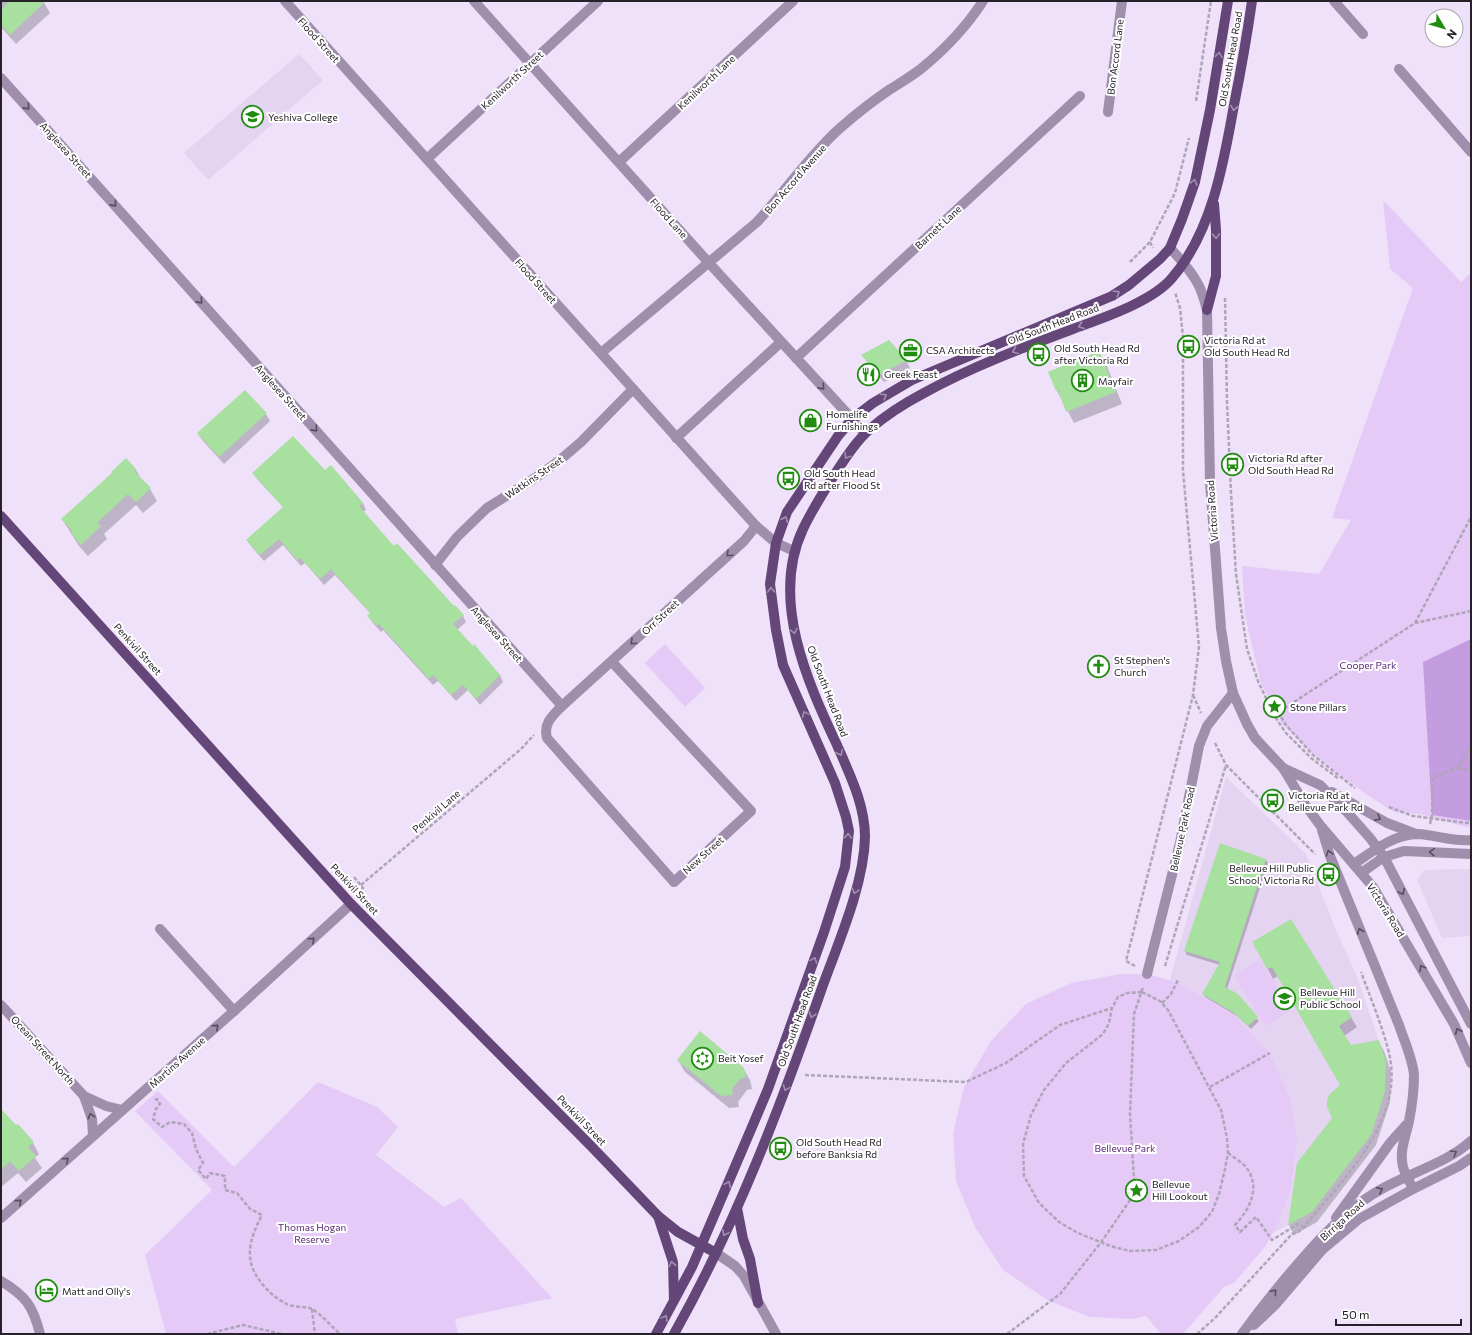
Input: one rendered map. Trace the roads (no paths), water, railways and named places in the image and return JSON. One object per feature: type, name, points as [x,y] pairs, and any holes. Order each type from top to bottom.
[{"type":"main road","name":"Old South Head Road","points":[[656,1334],[674,1302],[702,1245],[768,1089],[839,890],[848,851],[849,831],[840,798],[835,783],[783,665],[776,630],[770,584],[776,543],[787,512],[838,436],[852,419],[873,403],[912,380],[1112,296],[1144,274],[1170,248],[1195,182],[1210,110],[1228,1]]},
{"type":"main road","name":"Old South Head Road","points":[[674,1334],[716,1253],[764,1146],[788,1084],[846,922],[859,878],[865,849],[865,830],[861,805],[852,780],[801,660],[797,644],[793,623],[790,569],[794,551],[802,530],[814,507],[851,450],[872,426],[908,402],[966,372],[1144,299],[1157,292],[1170,281],[1184,263],[1206,219],[1214,198],[1231,123],[1252,1]]},
{"type":"main road","points":[[1207,310],[1216,276],[1214,198]]},
{"type":"main road","name":"Penkivil Street","points":[[1,516],[351,904],[592,1147],[658,1216],[678,1232],[716,1253]]},
{"type":"main road","points":[[737,1208],[743,1239],[750,1259],[758,1303]]},
{"type":"main road","points":[[658,1216],[673,1262],[674,1302]]},
{"type":"street","name":"Flood Street","points":[[284,1],[756,526],[776,543],[794,551]]},
{"type":"street","name":"Flood Lane","points":[[474,1],[709,263],[865,433]]},
{"type":"street","name":"Kenilworth Street","points":[[427,160],[598,1]]},
{"type":"street","name":"Kenilworth Lane","points":[[619,162],[793,1]]},
{"type":"street","name":"Bon Accord Avenue","points":[[601,353],[757,222],[776,202],[801,170],[837,131],[862,109],[921,69],[942,50],[974,15],[983,1]]},
{"type":"street","name":"Bon Accord Lane","points":[[1108,112],[1122,1]]},
{"type":"street","points":[[1337,2],[1363,34]]},
{"type":"street","points":[[1398,69],[1471,152]]},
{"type":"street","name":"Anglesea Street","points":[[1,78],[562,706]]},
{"type":"street","name":"Barnett Lane","points":[[796,358],[1080,96]]},
{"type":"street","name":"Victoria Road","points":[[1170,248],[1184,263],[1200,288],[1207,310],[1210,483],[1221,628],[1233,693],[1255,738],[1283,768],[1320,826],[1373,887],[1454,1024],[1471,1063]]},
{"type":"street","points":[[676,438],[781,342]]},
{"type":"street","name":"Watkins Street","points":[[435,565],[457,537],[487,508],[538,476],[560,460],[581,442],[633,389]]},
{"type":"street","name":"Orr Street","points":[[562,706],[744,541],[756,526]]},
{"type":"street","name":"New Street","points":[[562,706],[547,724],[545,732],[547,738],[674,882],[751,812],[612,662]]},
{"type":"street","name":"Bellevue Park Road","points":[[1147,974],[1180,843],[1199,746],[1207,726],[1233,693]]},
{"type":"street","name":"Victoria Road","points":[[1283,768],[1320,785],[1377,848],[1384,858],[1471,1024]]},
{"type":"street","points":[[1320,785],[1387,823],[1417,834],[1461,841],[1471,840]]},
{"type":"street","points":[[1320,826],[1330,856],[1407,1048],[1414,1074],[1413,1100],[1409,1122],[1403,1142],[1402,1153],[1403,1167],[1413,1189]]},
{"type":"street","points":[[1354,864],[1377,848],[1396,838],[1417,834]]},
{"type":"street","points":[[1361,873],[1384,858],[1404,851],[1471,854]]},
{"type":"street","name":"Martins Avenue","points":[[1,1218],[234,1011],[351,904]]},
{"type":"street","points":[[160,928],[234,1011]]},
{"type":"street","name":"Ocean Street North","points":[[1,1005],[84,1096],[106,1106],[122,1110]]},
{"type":"street","name":"Ocean Street North","points":[[84,1096],[92,1119],[92,1136]]},
{"type":"street","points":[[1318,1242],[1390,1143],[1409,1122]]},
{"type":"street","name":"Birriga Road","points":[[1243,1334],[1266,1300],[1318,1242],[1345,1215],[1370,1195],[1456,1152],[1471,1140]]},
{"type":"street","name":"Birriga Road","points":[[1243,1334],[1275,1305],[1322,1250],[1359,1219],[1413,1189],[1459,1166],[1471,1158]]},
{"type":"street","points":[[716,1253],[739,1270],[776,1334]]},
{"type":"street","points":[[1,1281],[26,1299],[35,1315],[40,1334]]},
{"type":"place","name":"Yeshiva College","points":[[253,117]]},
{"type":"place","name":"Victoria Rd at Old South Head Rd","points":[[1188,346]]},
{"type":"place","name":"CSA Architects","points":[[910,350]]},
{"type":"place","name":"Old South Head Rd after Victoria Rd","points":[[1038,354]]},
{"type":"place","name":"Greek Feast","points":[[868,374]]},
{"type":"place","name":"Mayfair","points":[[1082,381]]},
{"type":"place","name":"Homelife Furnishings","points":[[810,420]]},
{"type":"place","name":"Victoria Rd after Old South Head Rd","points":[[1233,464]]},
{"type":"place","name":"Old South Head Rd after Flood St","points":[[789,479]]},
{"type":"place","name":"St Stephen's Church","points":[[1099,666]]},
{"type":"place","name":"Stone Pillars","points":[[1274,707]]},
{"type":"place","name":"Victoria Rd at Bellevue Park Rd","points":[[1273,801]]},
{"type":"place","name":"Bellevue Hill Public School, Victoria Rd","points":[[1329,874]]},
{"type":"place","name":"Bellevue Hill Public School","points":[[1284,998]]},
{"type":"place","name":"Beit Yosef","points":[[702,1058]]},
{"type":"place","name":"Old South Head Rd before Banksia Rd","points":[[780,1148]]},
{"type":"place","name":"Bellevue Hill Lookout","points":[[1137,1190]]},
{"type":"place","name":"Matt and Olly's","points":[[46,1291]]},
{"type":"park label","name":"Cooper Park","points":[[1368,665]]},
{"type":"park label","name":"Bellevue Park","points":[[1125,1148]]},
{"type":"park label","name":"Thomas Hogan Reserve","points":[[312,1232]]}]
